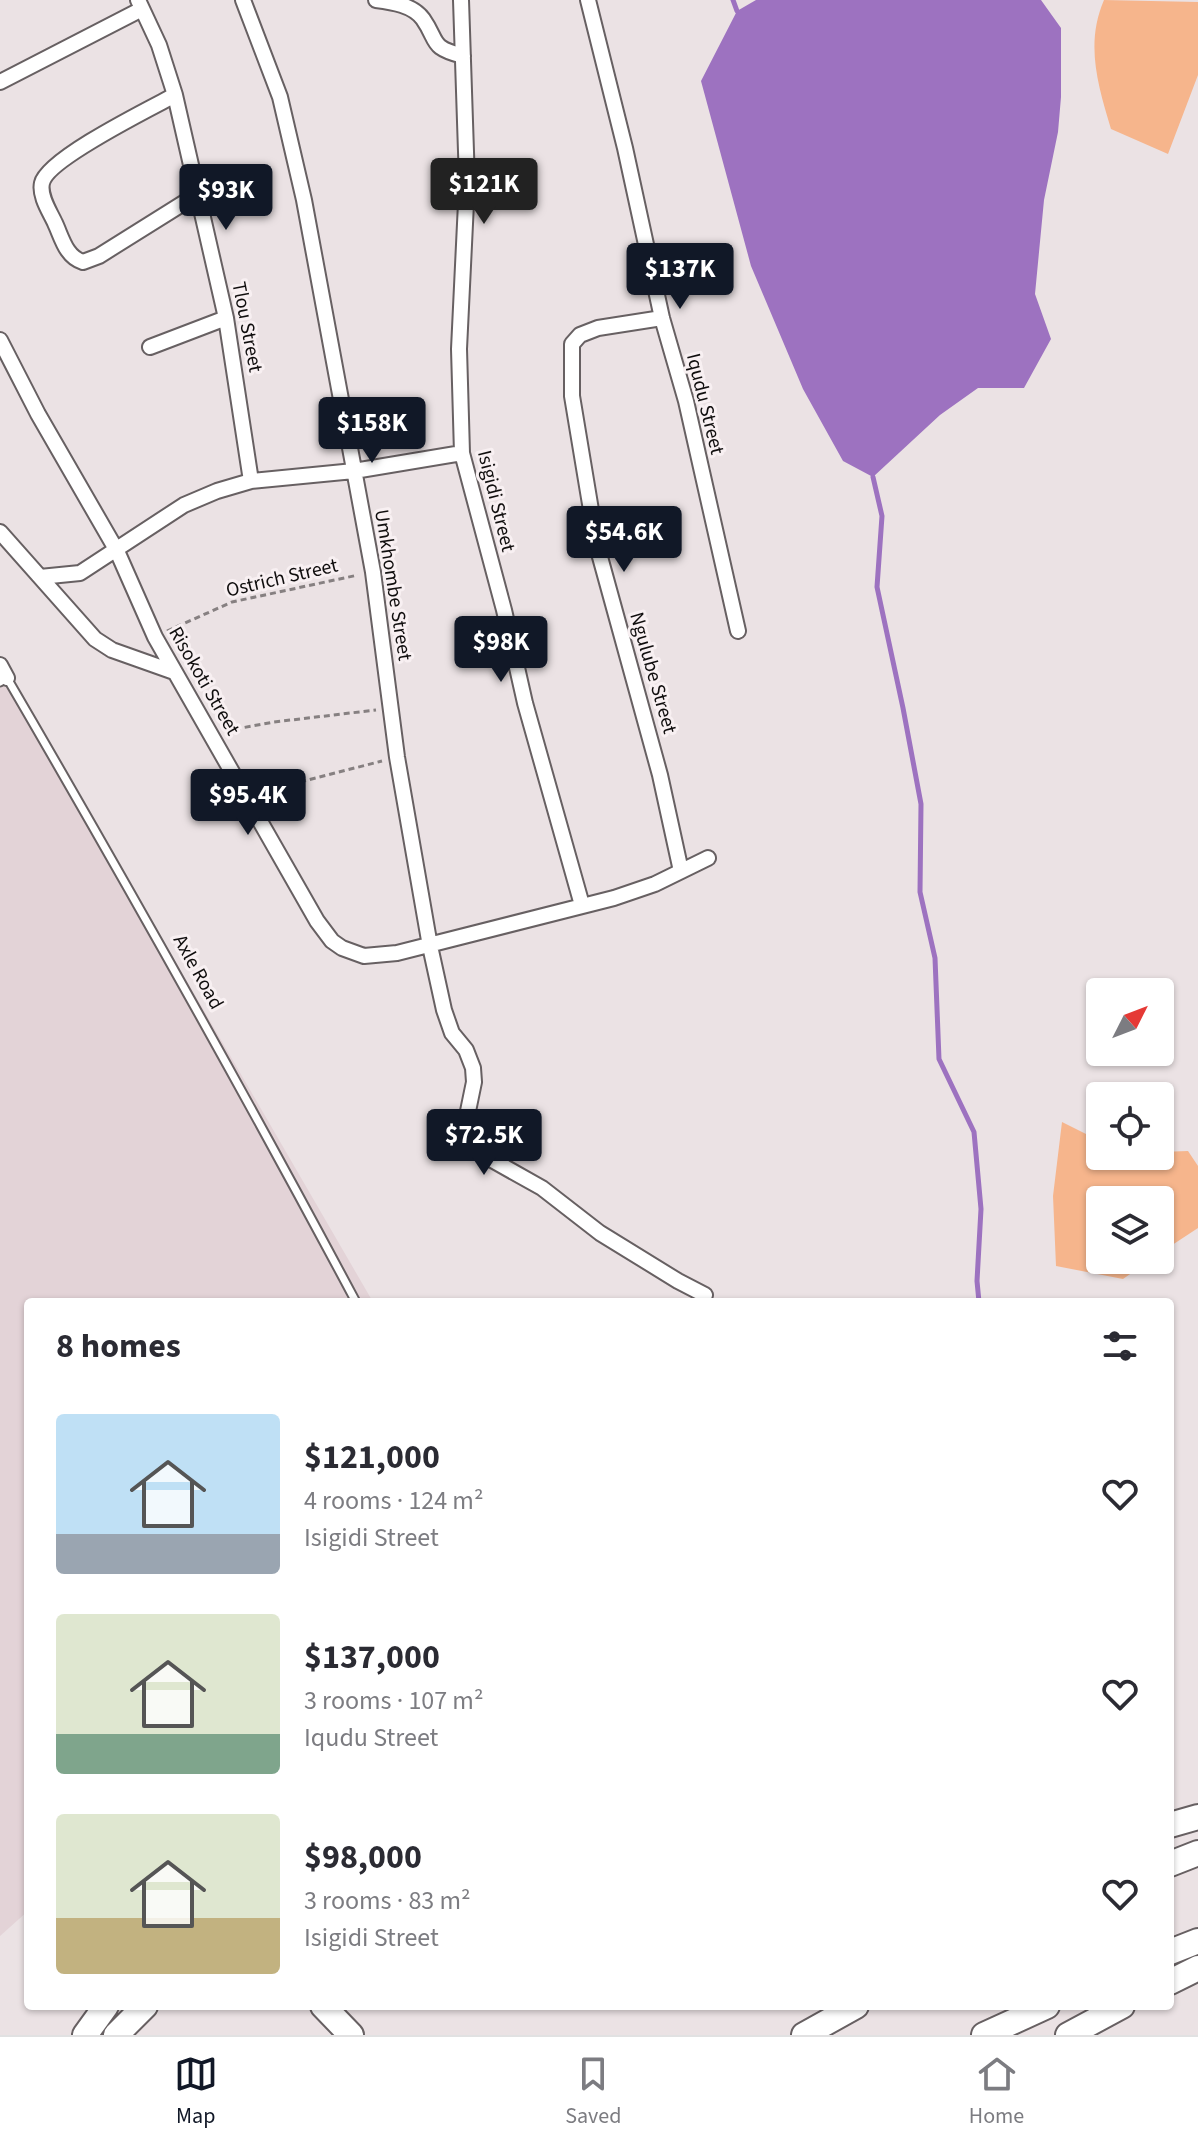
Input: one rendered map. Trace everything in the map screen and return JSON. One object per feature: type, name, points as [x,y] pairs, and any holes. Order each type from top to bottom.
[{"type":"highway","points":[[1174,1824],[1198,1817]]},
{"type":"highway","points":[[1174,1862],[1198,1853]]},
{"type":"highway","points":[[1174,1950],[1198,1941]]},
{"type":"highway","points":[[1174,1980],[1198,1968]]},
{"type":"highway","points":[[85,2035],[103,2010]]},
{"type":"highway","points":[[116,2035],[141,2010]]},
{"type":"highway","points":[[327,2010],[351,2035]]},
{"type":"highway","points":[[804,2035],[849,2010]]},
{"type":"highway","points":[[984,2035],[1038,2010]]},
{"type":"highway","points":[[1068,2035],[1115,2010]]},
{"type":"street","name":"Umkhombe Street","points":[[243,0],[280,97],[294,153],[373,572],[397,757],[430,946],[452,1033],[466,1050],[473,1068],[468,1140],[476,1151],[542,1188],[600,1233],[705,1295]]},
{"type":"street","points":[[376,0],[413,10],[423,19],[437,44],[447,52],[463,56]]},
{"type":"street","name":"Isigidi Street","points":[[461,0],[467,182],[459,349],[462,453],[525,703],[582,905]]},
{"type":"street","name":"Iqudu Street","points":[[588,0],[625,148],[662,318],[686,401],[738,631]]},
{"type":"street","points":[[0,82],[14,77],[140,4]]},
{"type":"street","name":"Tlou Street","points":[[140,4],[159,45],[175,95],[226,318],[251,481]]},
{"type":"street","points":[[175,95],[55,165],[43,179],[42,194],[70,255],[83,262],[99,256],[198,194]]},
{"type":"street","points":[[150,347],[226,318]]},
{"type":"street","name":"Ngulube Street","points":[[662,318],[598,328],[580,335],[572,344],[572,396],[597,546],[660,775],[681,871]]},
{"type":"street","name":"Risokoti Street","points":[[0,340],[38,414],[117,551],[174,672],[317,921],[332,941],[364,956],[430,946],[614,898],[708,858]]},
{"type":"street","points":[[40,577],[80,573],[184,505],[251,481],[354,471],[462,453]]},
{"type":"street","points":[[0,532],[102,645],[174,672]]},
{"type":"lane","name":"Axle Road","points":[[2,675],[195,1006],[354,1298]]},
{"type":"path","name":"Ostrich Street","points":[[155,637],[232,602],[373,572]]},
{"type":"path","points":[[210,734],[274,722],[392,708]]},
{"type":"path","points":[[253,805],[296,783],[397,757]]},
{"type":"shaded area","points":[[756,0],[1041,0],[1061,28],[1058,132],[1044,200],[1035,294],[1051,339],[1024,388],[978,388],[940,415],[873,477],[843,461],[803,389],[751,266],[701,81],[737,11]]},
{"type":"shaded area","points":[[1104,0],[1198,2],[1198,75],[1168,154],[1111,129],[1098,80],[1094,49],[1098,16]]},
{"type":"shaded area","points":[[0,659],[371,1298],[24,1298],[24,1915],[0,1936]]},
{"type":"shaded area","points":[[1062,1122],[1086,1134],[1086,1170],[1174,1170],[1174,1152],[1188,1151],[1198,1166],[1198,1228],[1174,1244],[1174,1186],[1086,1186],[1086,1272],[1056,1266],[1053,1196]]},
{"type":"shaded area","points":[[1097,1274],[1130,1274],[1123,1279]]},
{"type":"waterway","points":[[733,0],[737,11]]},
{"type":"waterway","points":[[873,477],[882,516],[877,587],[921,804],[920,892],[935,958],[939,1059],[974,1132],[981,1209],[979,1298]]}]
